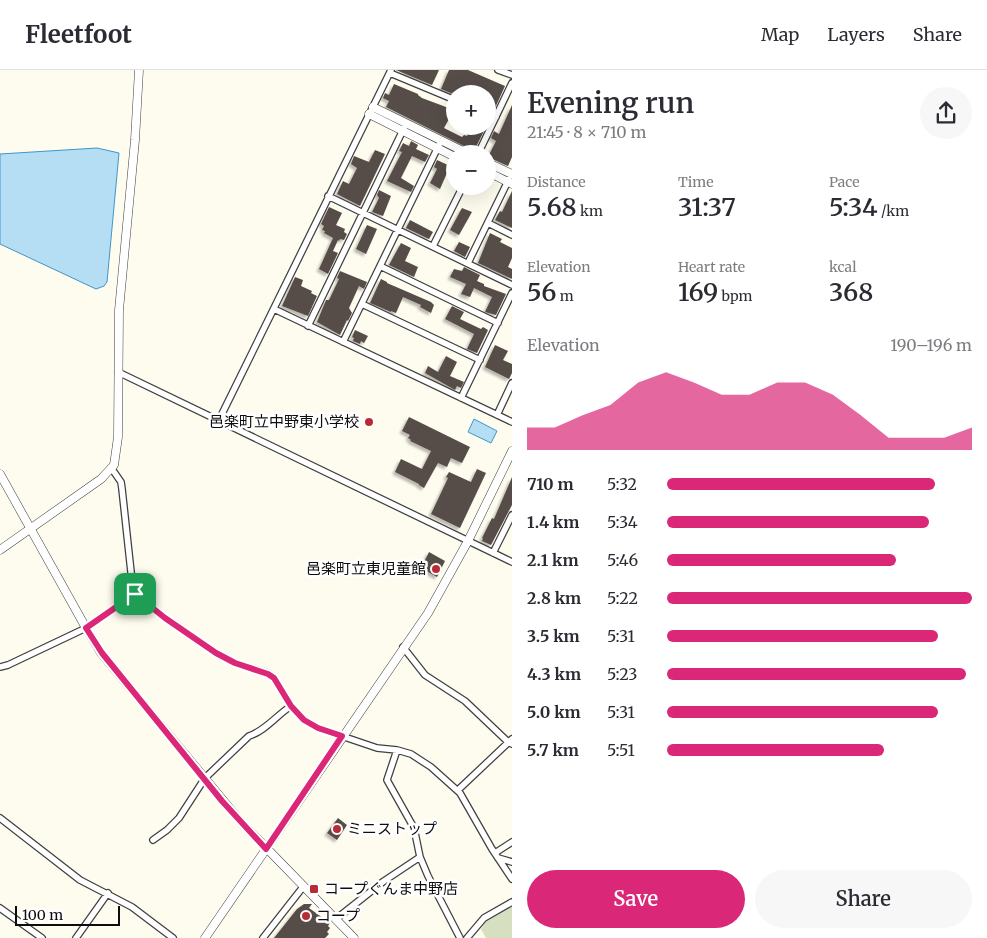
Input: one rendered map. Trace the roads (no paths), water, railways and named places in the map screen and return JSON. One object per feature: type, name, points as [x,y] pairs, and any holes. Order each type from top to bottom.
[{"type":"street","points":[[0,550],[101,479],[112,469],[115,459],[118,436],[119,310],[135,140],[139,70]]},
{"type":"street","points":[[498,70],[512,75]]},
{"type":"street","points":[[219,420],[328,196],[391,72],[446,96]]},
{"type":"street","points":[[496,117],[512,83]]},
{"type":"street","points":[[373,106],[404,127]]},
{"type":"street","points":[[369,114],[404,127],[446,146]]},
{"type":"street","points":[[308,326],[404,127]]},
{"type":"street","points":[[439,144],[446,150]]},
{"type":"street","points":[[343,342],[439,144]]},
{"type":"street","points":[[468,263],[510,183],[512,174],[496,167]]},
{"type":"street","points":[[496,176],[510,183]]},
{"type":"street","points":[[433,246],[458,195]]},
{"type":"street","points":[[328,196],[512,285]]},
{"type":"street","points":[[488,223],[512,235]]},
{"type":"street","points":[[380,266],[498,323]]},
{"type":"street","points":[[461,398],[512,293]]},
{"type":"street","points":[[362,304],[480,360]]},
{"type":"street","points":[[274,309],[512,422]]},
{"type":"street","points":[[118,372],[512,562]]},
{"type":"street","points":[[497,415],[512,383]]},
{"type":"street","points":[[205,938],[444,587],[512,451]]},
{"type":"street","points":[[112,469],[121,482],[135,594],[165,618],[216,653],[235,663],[268,674],[274,678],[291,706],[304,720],[377,748],[397,750],[418,758],[458,790],[512,879]]},
{"type":"street","points":[[0,474],[86,628],[102,653],[222,801],[266,849],[354,938]]},
{"type":"street","points":[[493,553],[512,515]]},
{"type":"street","points":[[0,667],[86,628],[135,594]]},
{"type":"street","points":[[403,647],[425,675],[465,700],[511,742],[458,790]]},
{"type":"street","points":[[153,840],[179,818],[204,778],[249,736],[256,734],[291,706]]},
{"type":"street","points":[[397,750],[387,780],[414,828],[420,857],[460,938]]},
{"type":"street","points":[[0,818],[80,880],[132,907],[173,938]]},
{"type":"street","points":[[497,856],[512,842]]},
{"type":"street","points":[[497,856],[512,862]]},
{"type":"street","points":[[336,919],[384,881],[420,857]]},
{"type":"street","points":[[263,938],[303,887]]},
{"type":"street","points":[[76,938],[108,894]]},
{"type":"street","points":[[467,938],[484,918],[512,902]]},
{"type":"street","points":[[0,908],[42,938]]},
{"type":"water","points":[[97,148],[119,153],[107,282],[104,286],[96,289],[0,244],[0,154]]},
{"type":"water","points":[[474,419],[497,431],[491,443],[468,432]]},
{"type":"place","name":"邑楽町立中野東小学校","points":[[369,422]]},
{"type":"place","name":"邑楽町立東児童館","points":[[436,569]]},
{"type":"place","name":"ミニストップ","points":[[337,829]]},
{"type":"place","name":"コープぐんま中野店","points":[[314,889]]},
{"type":"place","name":"コープ","points":[[306,916]]}]
